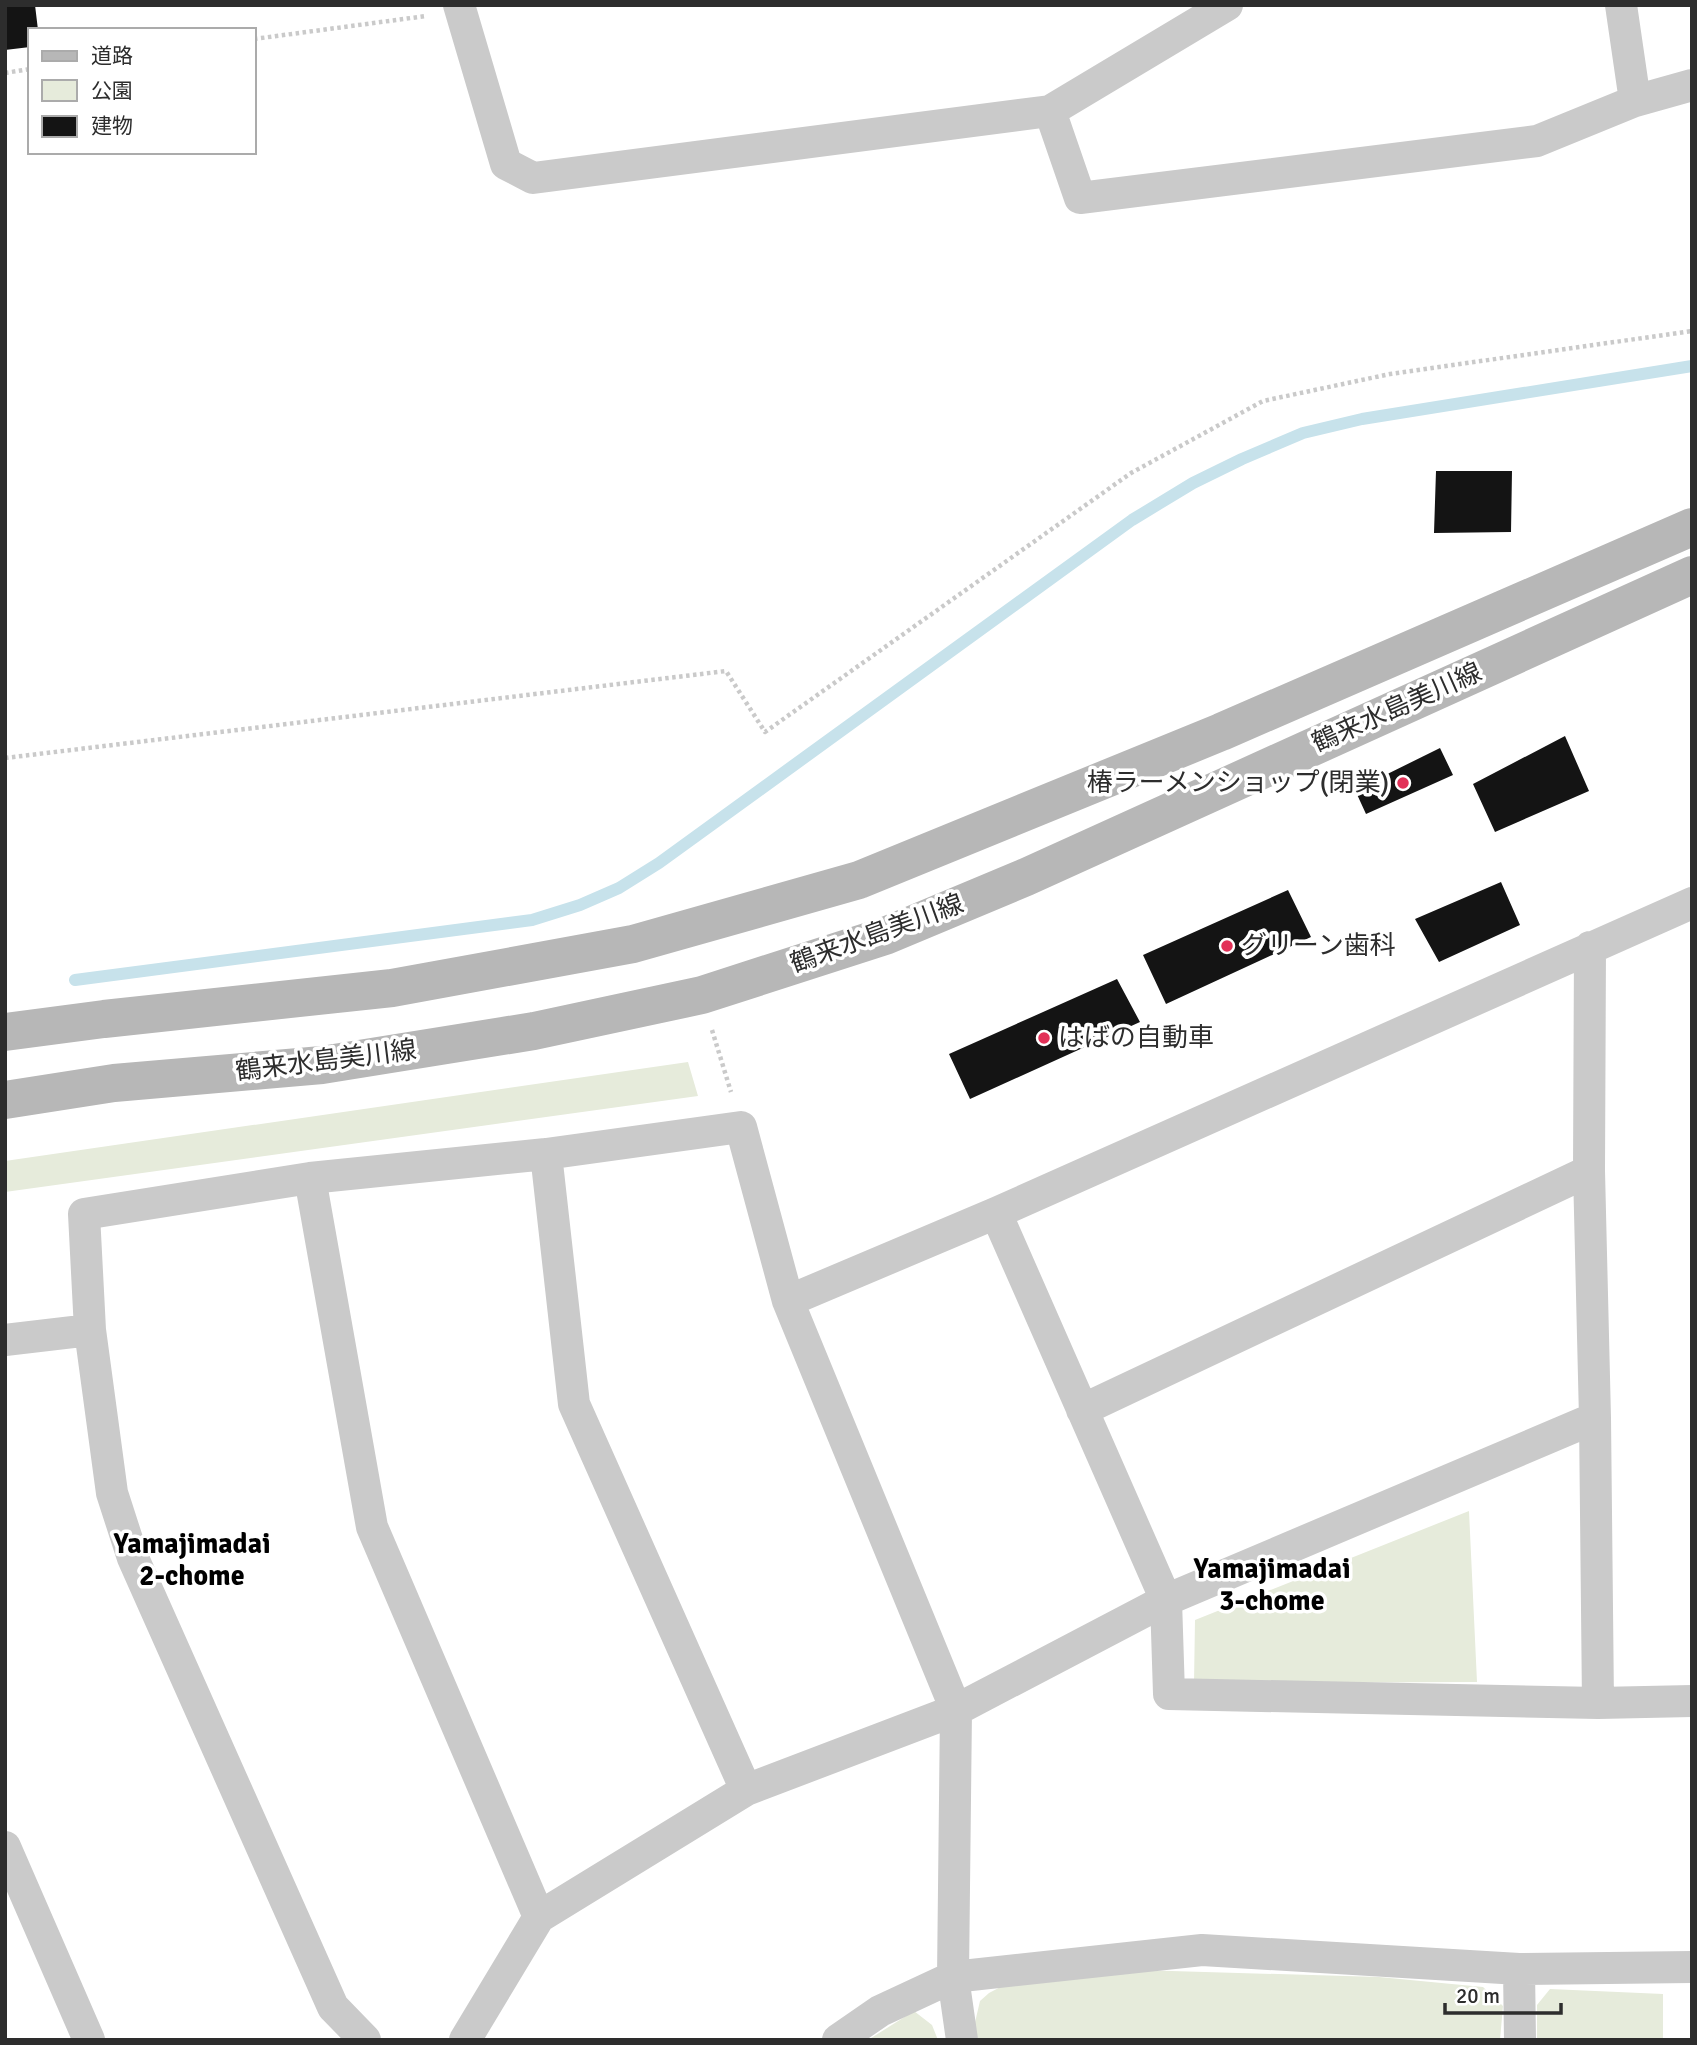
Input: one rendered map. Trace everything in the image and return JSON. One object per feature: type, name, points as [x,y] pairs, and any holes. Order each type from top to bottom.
[{"type":"main road","name":"鶴来水島美川線","points":[[5,1032],[118,1017],[391,988],[633,944],[859,880],[1221,732],[1692,527]]},
{"type":"main road","name":"鶴来水島美川線","points":[[5,1100],[114,1083],[322,1065],[534,1031],[702,995],[885,936],[1014,882],[1692,575]]},
{"type":"street","points":[[460,8],[506,164],[533,178],[1051,111],[1227,5]]},
{"type":"street","points":[[1621,5],[1635,101]]},
{"type":"street","points":[[1051,111],[1080,198],[1538,141],[1635,101],[1692,85]]},
{"type":"street","points":[[788,1301],[996,1213],[1692,902]]},
{"type":"street","points":[[1590,947],[1589,1171],[1598,1703]]},
{"type":"street","points":[[365,2040],[333,2007],[133,1558],[112,1493],[90,1330],[84,1214],[310,1178],[545,1154],[741,1127],[788,1301],[956,1710],[953,1977],[962,2040]]},
{"type":"street","points":[[545,1154],[574,1404],[746,1790]]},
{"type":"street","points":[[1082,1410],[1589,1171]]},
{"type":"street","points":[[310,1178],[372,1527],[539,1917]]},
{"type":"street","points":[[996,1213],[1166,1600],[1169,1694],[1598,1703],[1692,1701]]},
{"type":"street","points":[[5,1340],[90,1330]]},
{"type":"street","points":[[465,2040],[539,1917],[746,1790],[956,1710],[1166,1600],[1595,1418]]},
{"type":"street","points":[[5,1847],[89,2040]]},
{"type":"street","points":[[838,2040],[880,2011],[953,1977],[1202,1950],[1519,1969],[1692,1967]]},
{"type":"street","points":[[1519,1969],[1520,2040]]},
{"type":"path","points":[[256,39],[460,8]]},
{"type":"path","points":[[5,73],[28,69]]},
{"type":"path","points":[[5,758],[726,671],[765,732],[1131,472],[1263,401],[1390,374],[1692,331]]},
{"type":"path","points":[[702,995],[741,1127]]},
{"type":"green space","points":[[688,1062],[698,1096],[5,1192],[5,1161]]},
{"type":"green space","points":[[1469,1511],[1477,1682],[1194,1683],[1195,1620]]},
{"type":"green space","points":[[1104,1969],[1379,1977],[1483,1987],[1503,2006],[1500,2040],[979,2040],[973,2031],[980,2001],[1010,1982]]},
{"type":"green space","points":[[1550,1989],[1663,1994],[1663,2040],[1537,2040],[1537,2005]]},
{"type":"green space","points":[[914,2011],[932,2025],[938,2040],[868,2040]]},
{"type":"building","points":[[5,5],[35,5],[38,28],[28,28],[28,47],[5,50]]},
{"type":"building","points":[[1436,471],[1512,471],[1511,532],[1434,533]]},
{"type":"building","points":[[1565,736],[1589,791],[1495,832],[1473,784]]},
{"type":"building","name":"椿ラーメンショップ(閉業)","points":[[1440,748],[1453,775],[1366,814],[1355,790]]},
{"type":"building","points":[[1501,882],[1520,925],[1439,962],[1415,919]]},
{"type":"building","name":"グリーン歯科","points":[[1288,890],[1311,937],[1166,1004],[1143,955]]},
{"type":"building","name":"はばの自動車","points":[[1117,979],[1140,1022],[970,1099],[949,1054]]},
{"type":"waterway","points":[[75,980],[532,920],[580,905],[619,888],[659,863],[1132,520],[1193,483],[1242,459],[1303,433],[1362,419],[1692,366]]},
{"type":"place","name":"椿ラーメンショップ(閉業)","points":[[1403,783]]},
{"type":"place","name":"グリーン歯科","points":[[1227,946]]},
{"type":"place","name":"はばの自動車","points":[[1044,1038]]},
{"type":"district","name":"Yamajimadai 2-chome","points":[[192,1560]]},
{"type":"district","name":"Yamajimadai 3-chome","points":[[1272,1585]]}]
